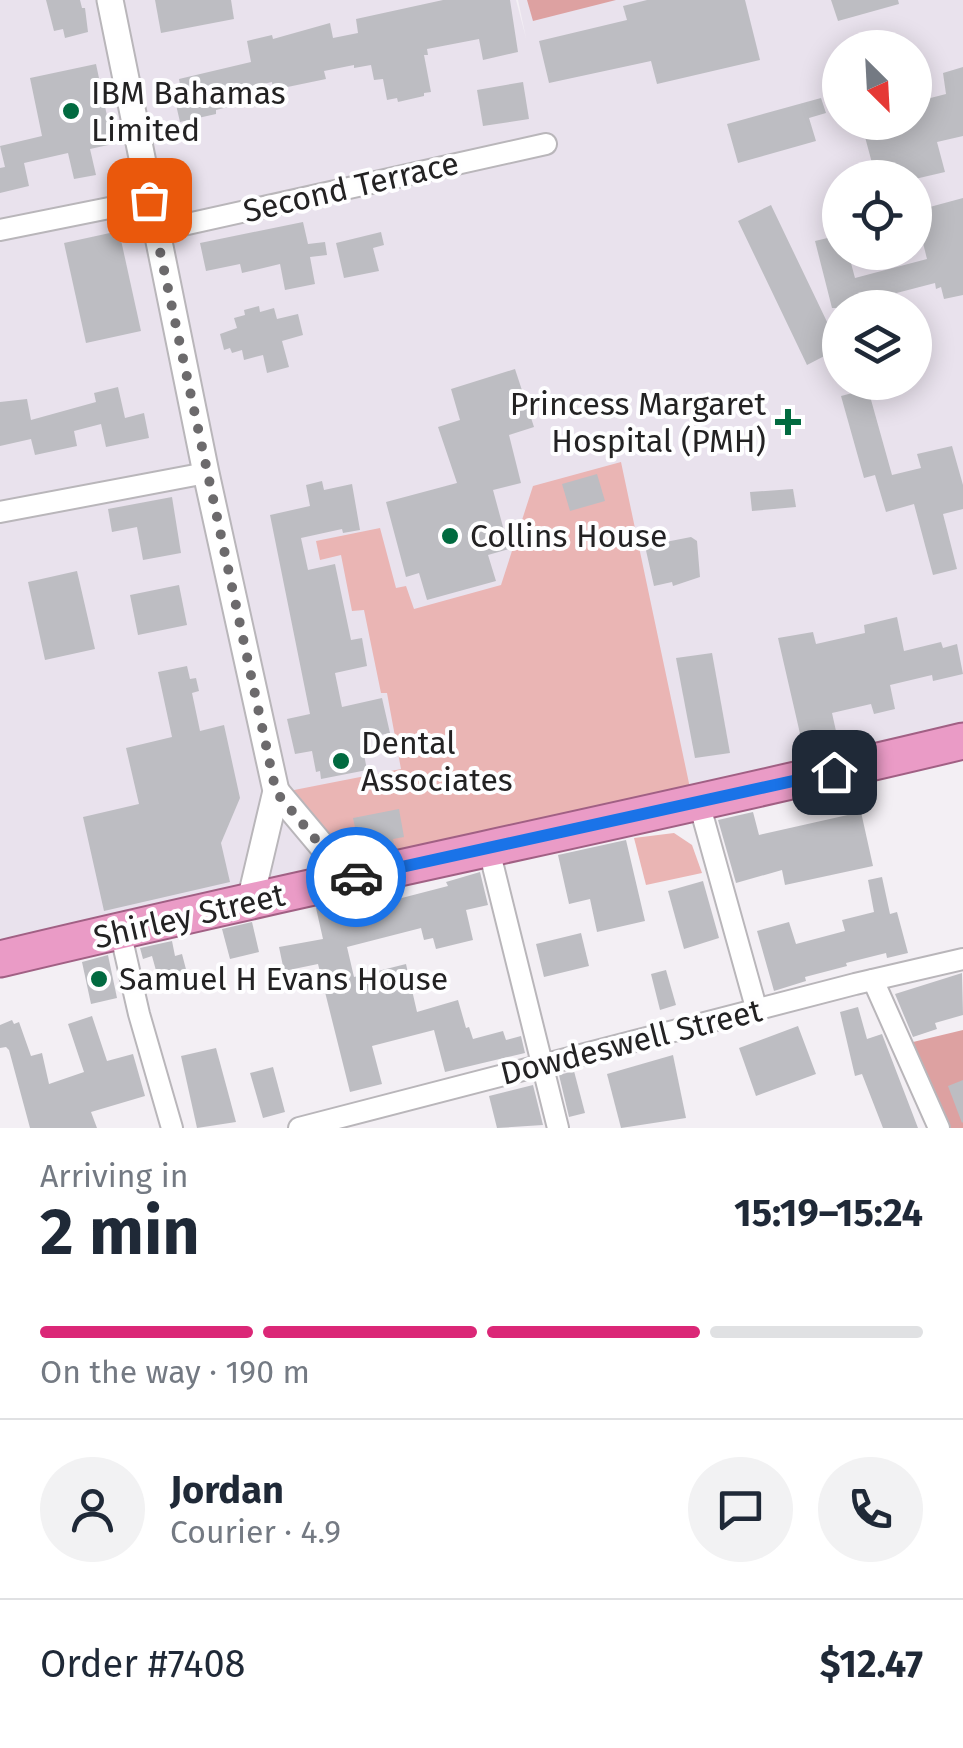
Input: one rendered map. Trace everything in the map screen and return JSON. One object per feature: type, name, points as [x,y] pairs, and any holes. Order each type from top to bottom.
[{"type":"highway","name":"Shirley Street","points":[[0,959],[963,741]]},
{"type":"street","points":[[110,0],[206,473],[276,792],[250,901]]},
{"type":"street","name":"Second Terrace","points":[[156,231],[546,144]]},
{"type":"street","points":[[0,230],[149,200]]},
{"type":"street","points":[[0,512],[206,473]]},
{"type":"street","points":[[276,792],[348,878]]},
{"type":"street","points":[[699,803],[756,1011]]},
{"type":"street","points":[[488,846],[558,1128]]},
{"type":"street","points":[[120,932],[172,1128]]},
{"type":"street","name":"Dowdeswell Street","points":[[299,1128],[963,959]]},
{"type":"street","points":[[873,980],[940,1128]]},
{"type":"shaded area","points":[[0,0],[516,0],[526,38],[518,0],[963,0],[963,730],[0,952]]},
{"type":"shaded area","points":[[527,0],[616,0],[533,21]]},
{"type":"shaded area","points":[[621,462],[690,788],[350,869],[289,791],[401,769],[387,693],[381,693],[364,610],[352,611],[341,555],[320,560],[316,541],[380,528],[396,588],[406,586],[414,609],[501,585],[533,486]]},
{"type":"shaded area","points":[[674,833],[692,845],[702,873],[646,885],[634,838]]},
{"type":"shaded area","points":[[963,1030],[963,1128],[950,1128],[913,1042]]},
{"type":"building","points":[[46,0],[80,0],[88,32],[65,38],[63,29],[54,31]]},
{"type":"building","points":[[155,0],[231,0],[234,19],[161,33]]},
{"type":"building","points":[[443,0],[510,0],[518,52],[483,60],[479,39],[427,49],[428,55],[424,55],[431,92],[398,102],[397,98],[387,100],[383,79],[374,80],[371,65],[354,65],[324,71],[326,79],[273,90],[272,82],[233,91],[236,105],[180,122],[174,96],[182,94],[179,79],[251,62],[247,41],[272,35],[273,39],[330,23],[333,38],[358,33],[356,19]]},
{"type":"building","points":[[647,0],[745,0],[760,60],[657,84],[651,61],[549,83],[539,41],[627,20],[623,6]]},
{"type":"building","points":[[831,0],[898,0],[899,4],[838,21]]},
{"type":"building","name":"IBM Bahamas Limited","points":[[96,64],[113,144],[90,149],[96,175],[74,179],[68,153],[24,163],[29,186],[0,193],[0,168],[5,167],[0,146],[42,136],[30,78]]},
{"type":"building","points":[[963,67],[963,136],[937,142],[945,172],[932,175],[932,160],[871,160],[866,140],[932,140],[932,98],[946,94],[943,73]]},
{"type":"building","points":[[523,82],[529,119],[483,126],[477,90]]},
{"type":"building","points":[[821,98],[822,101],[822,114],[809,118],[816,141],[738,163],[727,124]]},
{"type":"building","points":[[963,198],[963,295],[944,299],[941,287],[936,289],[935,283],[908,290],[827,290],[822,270],[853,270],[855,278],[885,270],[932,270],[932,206]]},
{"type":"building","points":[[771,205],[822,311],[822,357],[807,365],[738,221]]},
{"type":"building","points":[[303,222],[308,244],[325,242],[327,255],[310,257],[315,284],[285,290],[280,264],[242,273],[240,264],[206,271],[200,243]]},
{"type":"building","points":[[119,231],[141,331],[86,343],[64,243]]},
{"type":"building","points":[[381,232],[384,245],[373,248],[379,271],[344,278],[336,243]]},
{"type":"building","points":[[822,239],[822,269],[815,241]]},
{"type":"building","points":[[259,306],[260,312],[274,308],[277,319],[298,314],[303,335],[282,341],[289,367],[267,373],[263,355],[244,360],[242,350],[224,350],[220,334],[237,328],[234,318],[245,315],[244,310]]},
{"type":"building","points":[[515,369],[534,427],[509,435],[521,483],[493,490],[509,549],[488,555],[496,581],[427,600],[419,573],[406,577],[386,502],[457,483],[438,427],[460,420],[451,389]]},
{"type":"building","points":[[118,387],[125,418],[144,413],[149,438],[106,447],[101,424],[74,431],[77,446],[35,455],[31,439],[0,446],[0,402],[27,399],[31,420],[96,402],[94,393]]},
{"type":"building","points":[[842,400],[871,400],[892,475],[921,468],[917,454],[952,446],[963,485],[963,509],[943,514],[957,569],[933,575],[914,504],[886,512],[875,475],[864,478]]},
{"type":"building","points":[[597,474],[605,501],[570,511],[562,484]]},
{"type":"building","points":[[322,481],[324,490],[352,484],[360,530],[343,533],[342,529],[301,538],[308,570],[335,564],[351,640],[362,638],[367,666],[335,673],[342,707],[382,698],[390,733],[361,739],[367,770],[321,779],[312,751],[295,754],[287,719],[310,714],[270,515],[310,506],[306,485]]},
{"type":"building","points":[[793,489],[796,507],[752,511],[750,492]]},
{"type":"building","points":[[172,497],[181,553],[143,560],[137,527],[112,532],[108,509]]},
{"type":"building","points":[[691,537],[697,541],[700,577],[673,586],[672,582],[654,586],[645,546]]},
{"type":"building","points":[[77,571],[95,649],[45,660],[28,582]]},
{"type":"building","points":[[179,585],[187,625],[138,635],[130,595]]},
{"type":"building","points":[[897,617],[904,651],[941,642],[943,648],[957,644],[963,674],[933,681],[932,675],[890,685],[895,709],[874,714],[871,704],[832,713],[836,731],[801,738],[778,638],[813,632],[816,644],[865,633],[864,625]]},
{"type":"building","points":[[712,653],[730,753],[695,758],[676,658]]},
{"type":"building","points":[[187,666],[199,691],[192,693],[200,731],[224,725],[240,798],[221,843],[230,882],[104,911],[83,817],[139,804],[126,748],[172,737],[158,672]]},
{"type":"building","points":[[399,809],[404,837],[393,839],[394,844],[371,849],[370,844],[359,846],[353,818]]},
{"type":"building","points":[[753,812],[759,835],[861,812],[873,866],[785,885],[782,870],[736,883],[718,820]]},
{"type":"building","points":[[626,840],[645,921],[597,932],[590,899],[569,904],[558,855]]},
{"type":"building","points":[[480,872],[488,905],[466,910],[473,940],[436,949],[433,938],[424,940],[421,928],[347,947],[354,977],[406,964],[417,1012],[458,1000],[473,1039],[503,1031],[506,1040],[521,1036],[525,1053],[445,1072],[434,1030],[372,1046],[382,1084],[350,1092],[318,964],[284,971],[279,947],[323,939],[316,908],[338,903],[340,914],[448,886],[446,882]]},
{"type":"building","points":[[882,877],[890,914],[897,912],[908,953],[887,958],[886,953],[846,963],[847,966],[805,977],[806,981],[774,991],[757,931],[789,922],[796,944],[845,931],[842,920],[874,912],[868,880]]},
{"type":"building","points":[[703,881],[719,938],[684,949],[668,891]]},
{"type":"building","points":[[252,922],[259,952],[230,959],[222,929]]},
{"type":"building","points":[[581,933],[589,966],[544,977],[536,944]]},
{"type":"building","points":[[172,941],[175,956],[182,954],[188,977],[160,985],[152,956],[143,959],[140,948]]},
{"type":"building","name":"Samuel H Evans House","points":[[108,955],[117,998],[91,1004],[82,962]]},
{"type":"building","points":[[666,970],[676,1005],[660,1010],[651,974]]},
{"type":"building","points":[[962,973],[963,1015],[935,1023],[937,1029],[913,1037],[895,994]]},
{"type":"building","points":[[858,1007],[867,1039],[882,1034],[918,1128],[883,1128],[862,1074],[855,1076],[840,1012]]},
{"type":"building","points":[[92,1016],[107,1061],[133,1054],[145,1096],[91,1112],[97,1128],[30,1128],[9,1050],[0,1048],[0,1025],[12,1020],[14,1024],[19,1022],[31,1056],[42,1053],[49,1084],[84,1072],[68,1024]]},
{"type":"building","points":[[798,1026],[816,1074],[756,1096],[739,1048]]},
{"type":"building","points":[[216,1048],[236,1122],[197,1128],[181,1056]]},
{"type":"building","points":[[673,1055],[686,1118],[621,1128],[607,1074]]},
{"type":"building","points":[[273,1067],[285,1112],[263,1118],[250,1073]]},
{"type":"building","points":[[574,1071],[585,1113],[569,1117],[559,1075]]},
{"type":"building","points":[[963,1080],[963,1122],[962,1123],[948,1086]]},
{"type":"building","points":[[533,1085],[543,1125],[497,1128],[489,1096]]},
{"type":"way so far","points":[[149,200],[276,792],[348,878],[356,877]]},
{"type":"place","name":"IBM Bahamas Limited","points":[[71,111]]},
{"type":"place","name":"Princess Margaret Hospital (PMH)","points":[[788,422]]},
{"type":"place","name":"Collins House","points":[[450,536]]},
{"type":"place","name":"Dental Associates","points":[[341,761]]},
{"type":"place","name":"Samuel H Evans House","points":[[99,979]]},
{"type":"route","points":[[356,877],[834,772]]}]
